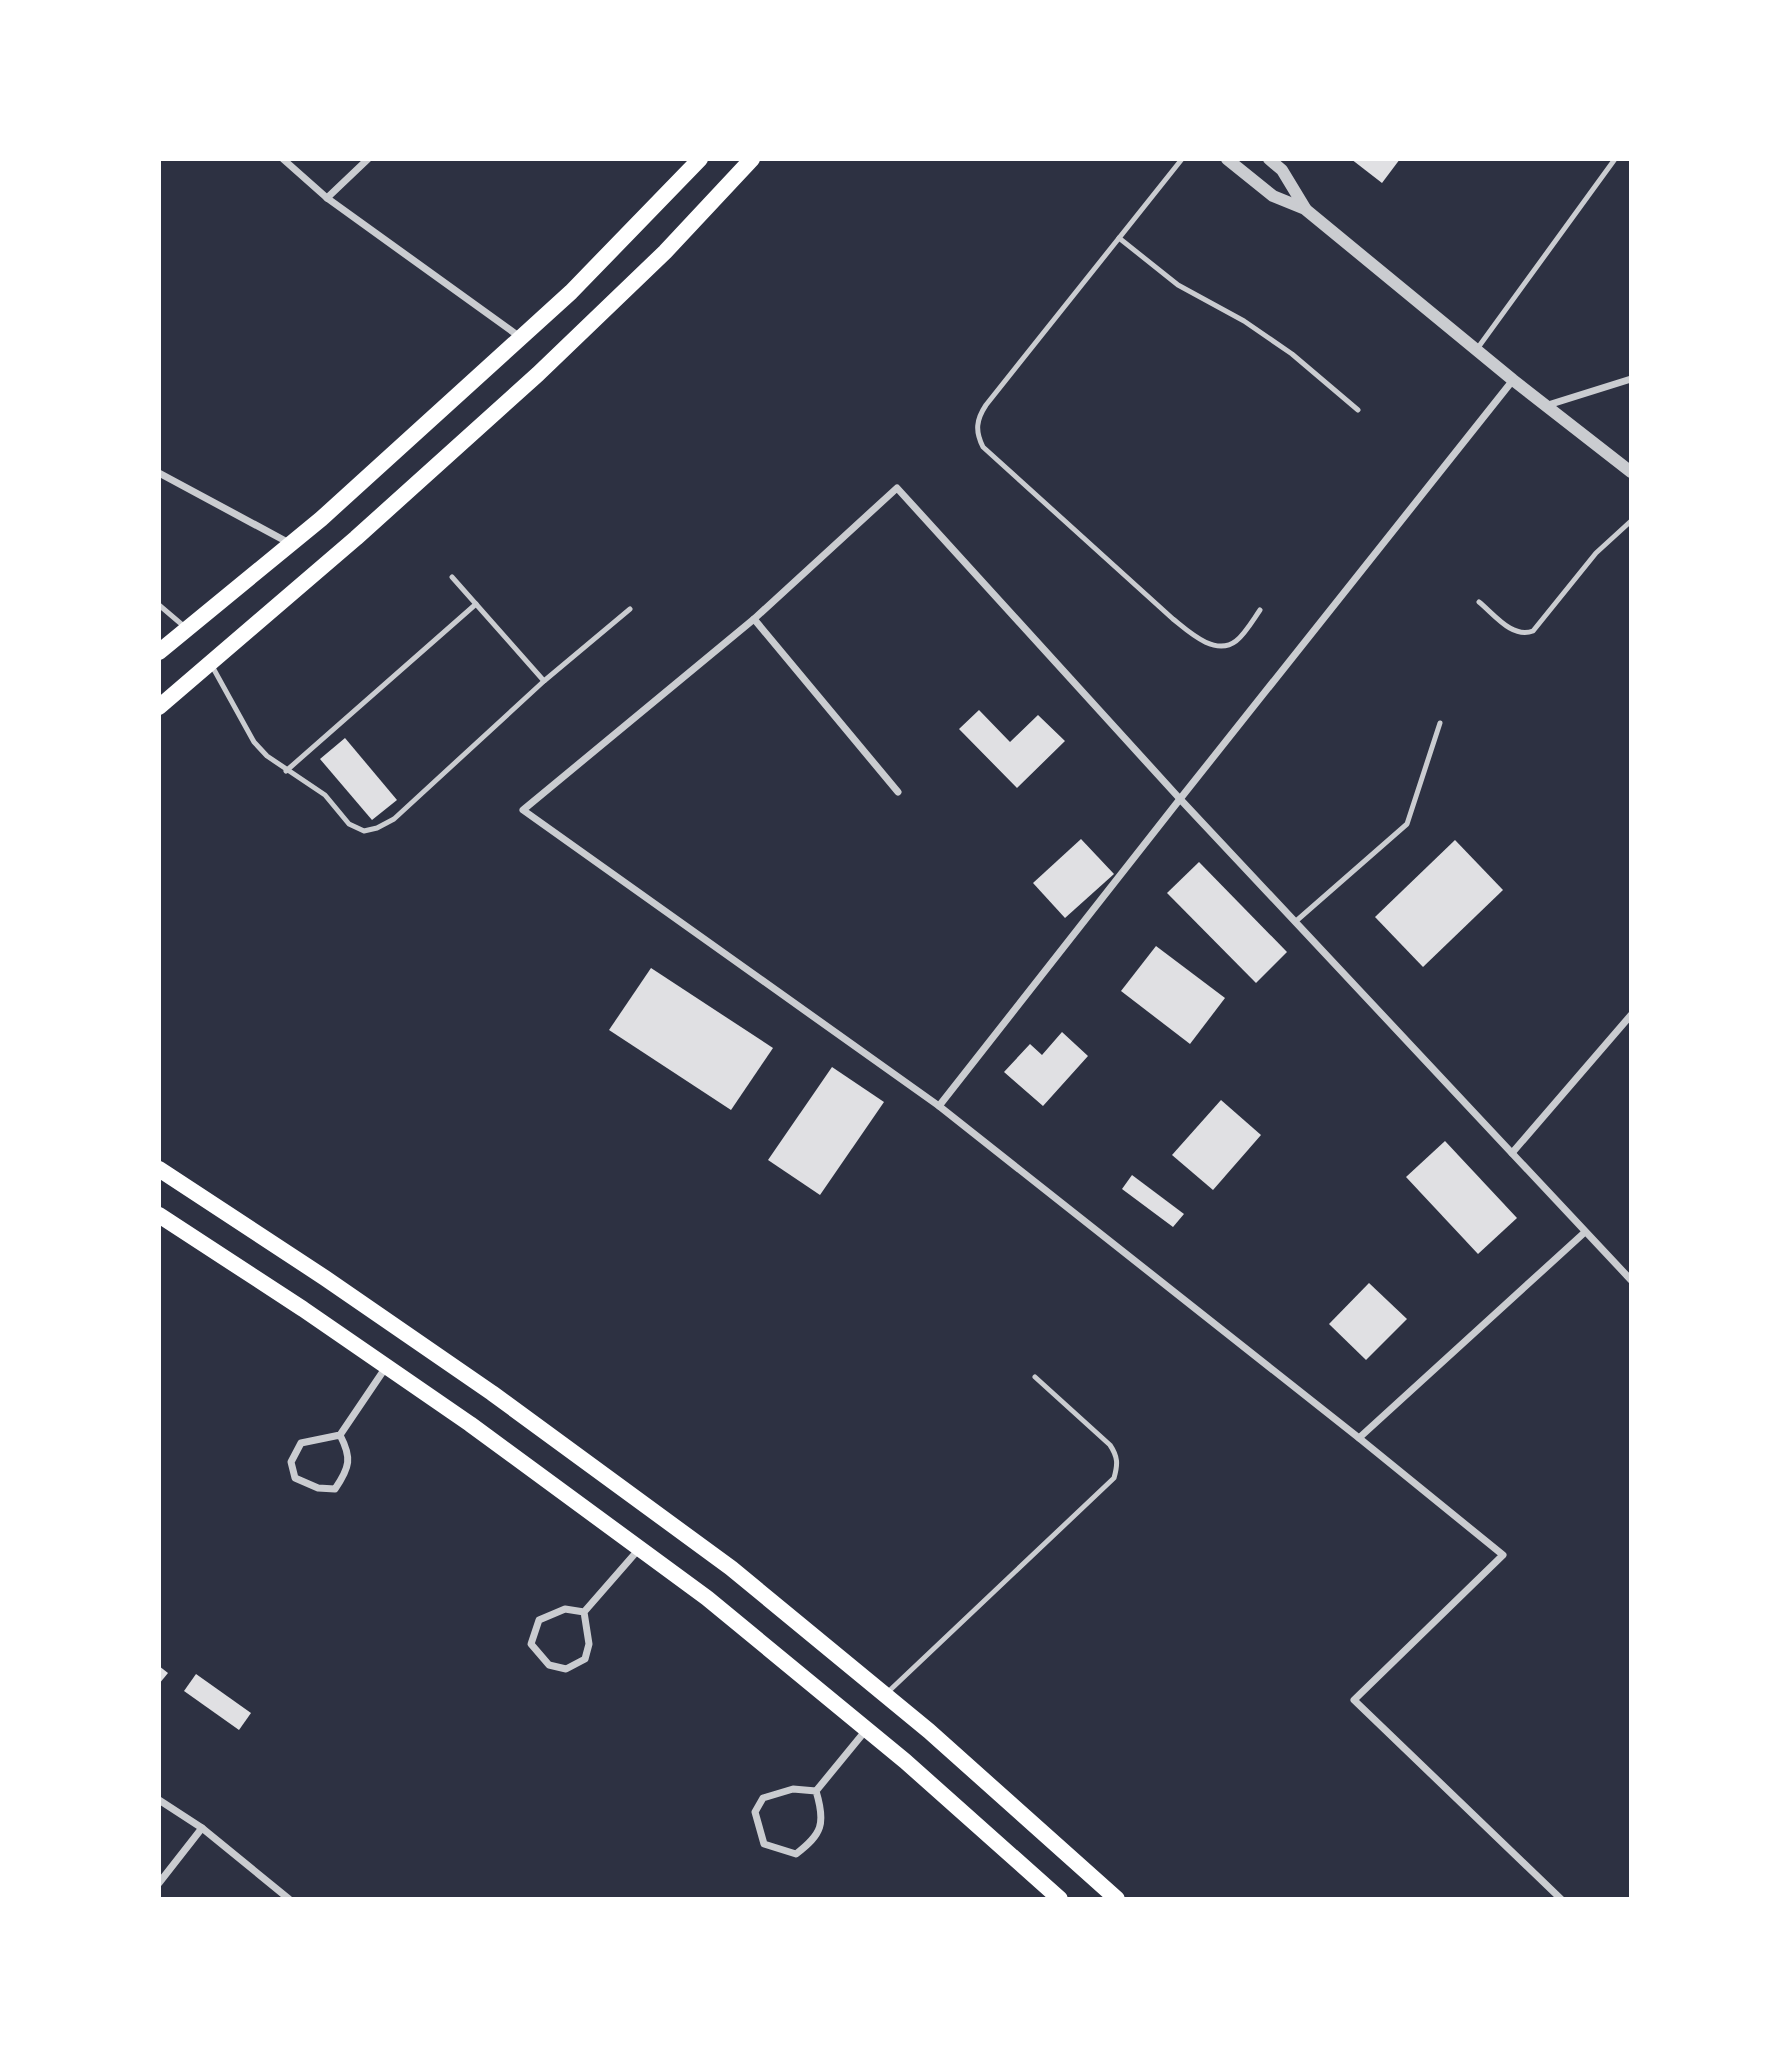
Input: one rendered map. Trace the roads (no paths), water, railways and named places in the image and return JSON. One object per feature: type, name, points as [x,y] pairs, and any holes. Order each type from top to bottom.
[{"type":"main road","points":[[159,652],[321,519],[571,292],[700,159]]},
{"type":"main road","points":[[159,708],[356,538],[538,374],[665,252],[752,159]]},
{"type":"main road","points":[[159,1169],[325,1278],[492,1393],[731,1568],[885,1695],[1117,1899]]},
{"type":"main road","points":[[159,1215],[470,1424],[707,1598],[866,1729],[1060,1899]]},
{"type":"street","points":[[283,159],[327,198],[521,337]]},
{"type":"street","points":[[327,198],[368,159]]},
{"type":"street","points":[[1227,159],[1273,196],[1305,209],[1513,380],[1631,472]]},
{"type":"street","points":[[1269,159],[1282,170],[1305,209]]},
{"type":"street","points":[[1548,405],[1631,379]]},
{"type":"street","points":[[939,1107],[1513,380]]},
{"type":"street","points":[[159,473],[291,544]]},
{"type":"street","points":[[1562,1899],[1354,1700],[1503,1555],[939,1107],[523,810],[754,619],[897,488],[1180,799],[1631,1280]]},
{"type":"street","points":[[754,619],[898,792]]},
{"type":"street","points":[[1512,1153],[1631,1015]]},
{"type":"street","points":[[1359,1438],[1585,1232]]},
{"type":"street","points":[[340,1435],[348,1451],[347,1465],[335,1489],[318,1488],[295,1478],[291,1462],[301,1443],[340,1435],[387,1367]]},
{"type":"street","points":[[584,1612],[639,1549]]},
{"type":"street","points":[[565,1609],[584,1612],[589,1644],[585,1659],[566,1669],[549,1665],[531,1644],[539,1620],[565,1609]]},
{"type":"street","points":[[816,1791],[866,1729]]},
{"type":"street","points":[[793,1789],[816,1791],[822,1811],[816,1838],[796,1854],[764,1844],[755,1812],[763,1798],[793,1789]]},
{"type":"street","points":[[159,1800],[202,1828],[289,1899]]},
{"type":"street","points":[[159,1883],[202,1828]]},
{"type":"lane","points":[[1182,159],[986,405],[980,415],[977,435],[983,447],[1172,619],[1199,639],[1217,645],[1236,641],[1260,610]]},
{"type":"lane","points":[[1477,349],[1615,159]]},
{"type":"lane","points":[[1119,238],[1178,285],[1244,321],[1292,354],[1359,410]]},
{"type":"lane","points":[[1479,602],[1515,632],[1524,635],[1533,631],[1596,553],[1631,521]]},
{"type":"lane","points":[[453,577],[544,681]]},
{"type":"lane","points":[[286,771],[476,604]]},
{"type":"lane","points":[[159,605],[187,629]]},
{"type":"lane","points":[[211,664],[254,742],[286,771],[325,795],[349,824],[364,831],[377,828],[394,818],[544,681],[630,609]]},
{"type":"lane","points":[[1295,922],[1407,824],[1440,723]]},
{"type":"lane","points":[[885,1695],[1114,1478],[1118,1465],[1116,1454],[1110,1445],[1035,1377]]}]
